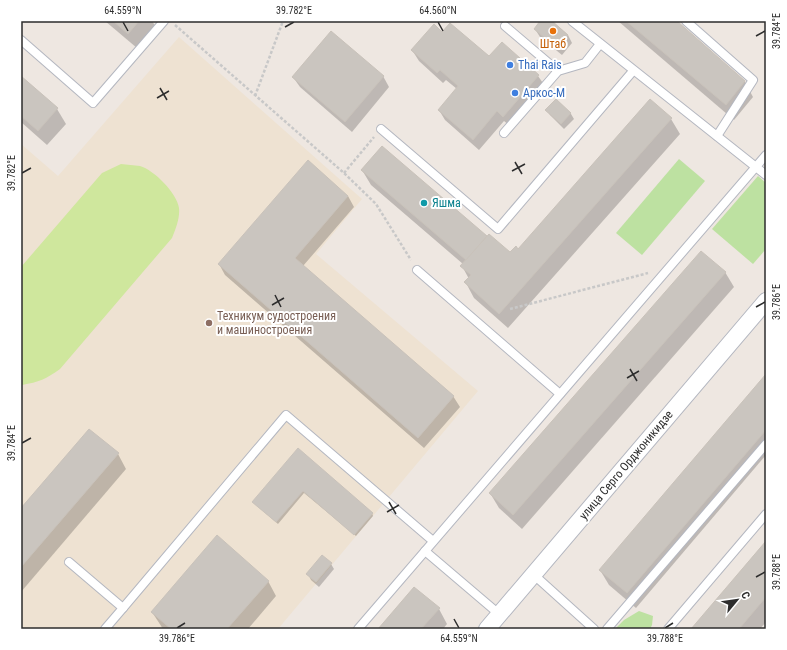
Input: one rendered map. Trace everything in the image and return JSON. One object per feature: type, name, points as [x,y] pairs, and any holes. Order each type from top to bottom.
[{"type":"street","name":"улица Серго Орджоникидзе","points":[[487,629],[766,301]]},
{"type":"lane","points":[[21,40],[93,103],[164,21]]},
{"type":"lane","points":[[572,21],[766,175]]},
{"type":"lane","points":[[686,21],[753,80],[717,136]]},
{"type":"lane","points":[[505,26],[558,72]]},
{"type":"lane","points":[[504,133],[558,72],[585,63],[600,44]]},
{"type":"lane","points":[[381,129],[498,230],[634,71]]},
{"type":"lane","points":[[358,629],[766,155]]},
{"type":"lane","points":[[417,270],[560,394]]},
{"type":"lane","points":[[105,629],[286,415],[433,541]]},
{"type":"lane","points":[[607,629],[766,444]]},
{"type":"lane","points":[[668,629],[766,514]]},
{"type":"lane","points":[[425,550],[500,614]]},
{"type":"lane","points":[[69,562],[123,608]]},
{"type":"lane","points":[[533,574],[594,629]]},
{"type":"path","points":[[170,21],[344,173],[376,204],[417,270]]},
{"type":"path","points":[[255,96],[283,21]]},
{"type":"path","points":[[344,173],[381,129]]},
{"type":"path","points":[[510,309],[670,267]]},
{"type":"shaded area","name":"Техникум судостроения и машиностроения","points":[[179,37],[362,199],[316,254],[478,391],[278,629],[21,629],[21,144],[58,176]]},
{"type":"green space","points":[[679,159],[705,181],[642,255],[616,233]]},
{"type":"green space","points":[[121,164],[146,168],[164,183],[174,196],[179,208],[179,216],[172,238],[60,369],[42,380],[22,385],[21,267],[102,173]]},
{"type":"green space","points":[[758,176],[766,183],[766,249],[753,264],[712,229]]},
{"type":"green space","points":[[639,611],[653,616],[650,629],[615,629],[624,620]]},
{"type":"building","points":[[113,21],[139,21],[128,34]]},
{"type":"building","points":[[540,21],[552,21],[568,35],[557,48],[534,29]]},
{"type":"building","points":[[626,21],[677,21],[745,81],[726,105]]},
{"type":"building","points":[[450,23],[489,56],[502,42],[539,75],[503,117],[497,111],[473,140],[438,110],[458,86],[440,70],[437,73],[411,50],[434,24],[442,32]]},
{"type":"building","points":[[331,31],[384,76],[345,122],[292,77]]},
{"type":"building","points":[[21,76],[58,108],[38,131],[21,116]]},
{"type":"building","points":[[556,99],[571,113],[561,124],[545,110]]},
{"type":"building","points":[[650,99],[672,118],[499,314],[464,282],[471,275],[460,266],[489,234],[510,252],[516,246],[518,249]]},
{"type":"building","name":"Яшма","points":[[382,146],[487,236],[466,260],[361,170]]},
{"type":"building","points":[[308,160],[348,196],[295,258],[454,396],[418,438],[218,264]]},
{"type":"building","points":[[701,251],[726,272],[513,515],[489,493]]},
{"type":"building","points":[[766,374],[766,430],[627,593],[599,570]]},
{"type":"building","points":[[89,429],[119,453],[21,567],[21,508]]},
{"type":"building","points":[[298,448],[373,513],[354,535],[303,491],[276,522],[252,502]]},
{"type":"building","points":[[217,535],[269,581],[227,629],[171,629],[151,612]]},
{"type":"building","points":[[766,541],[766,597],[739,629],[691,629]]},
{"type":"building","points":[[322,555],[332,563],[316,582],[306,574]]},
{"type":"building","points":[[414,587],[440,608],[421,629],[378,629]]},
{"type":"place","name":"Штаб","points":[[553,31]]},
{"type":"place","name":"Thai Rais","points":[[510,65]]},
{"type":"place","name":"Аркос-М","points":[[515,93]]},
{"type":"place","name":"Яшма","points":[[424,203]]},
{"type":"place","name":"Техникум судостроения и машиностроения","points":[[209,323]]}]
